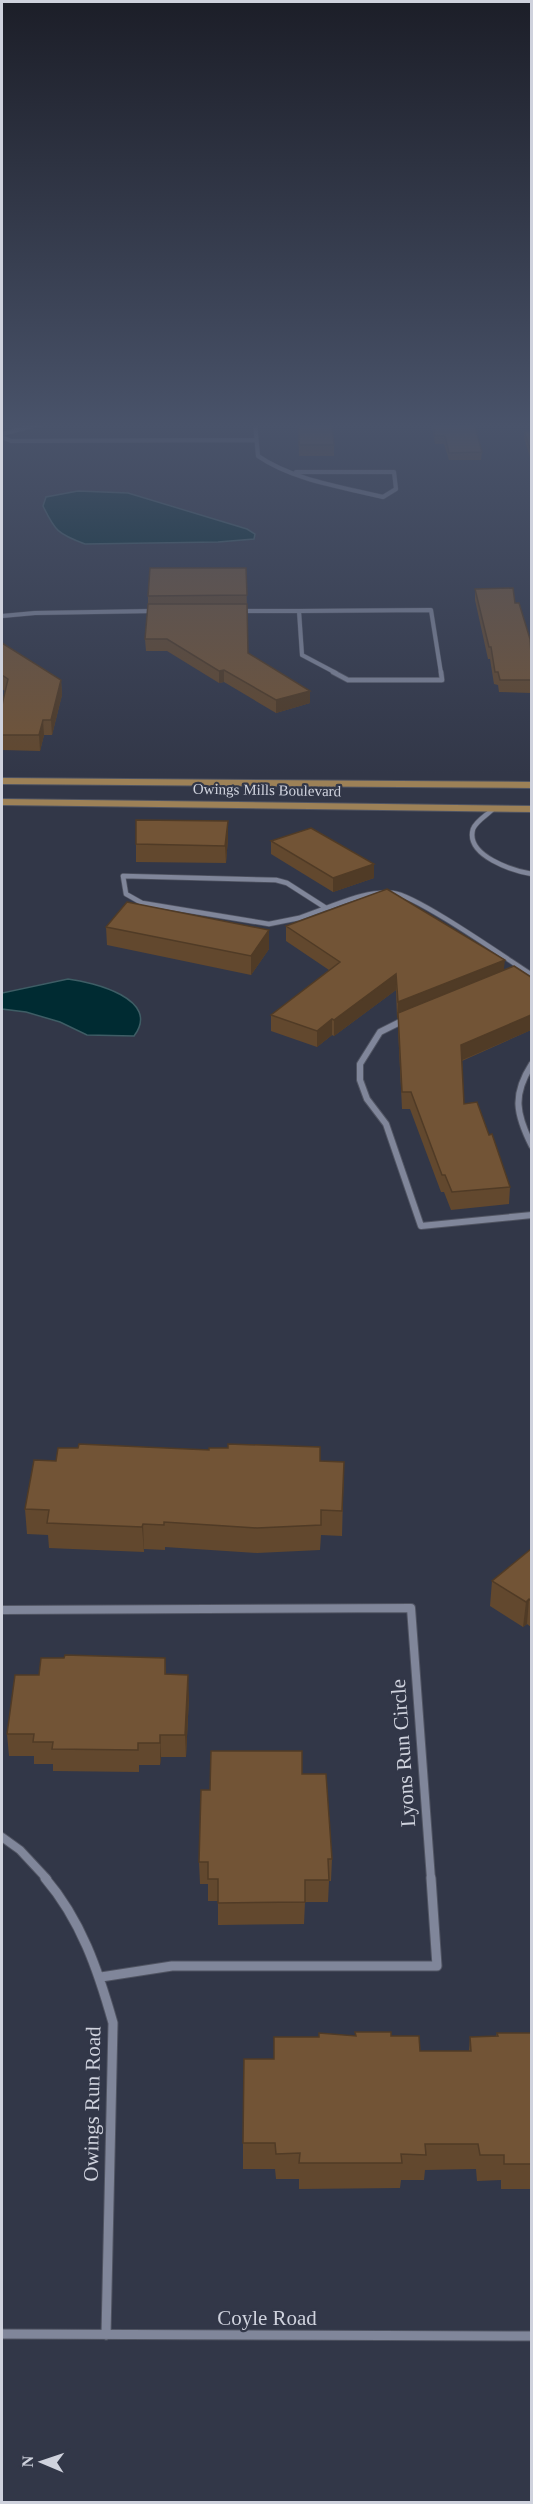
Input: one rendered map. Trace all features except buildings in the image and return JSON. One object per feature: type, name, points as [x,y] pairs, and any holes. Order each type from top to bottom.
[{"type":"main road","name":"Owings Mills Boulevard","points":[[2,781],[531,785]]},
{"type":"main road","name":"Owings Mills Boulevard","points":[[2,802],[531,809]]},
{"type":"street","points":[[230,611],[299,610],[431,610],[442,680],[348,680],[302,655],[299,610]]},
{"type":"street","points":[[2,616],[43,612],[162,611]]},
{"type":"street","points":[[492,808],[486,818],[473,828],[472,836],[475,845],[504,867],[531,874]]},
{"type":"street","points":[[326,908],[287,883],[260,878],[123,876],[122,889],[126,896],[142,903],[263,923],[281,923],[326,908],[358,896],[377,892],[405,895],[529,974]]},
{"type":"street","points":[[517,976],[529,974]]},
{"type":"street","points":[[414,1016],[380,1032],[360,1064],[360,1072],[367,1100],[386,1124],[422,1226],[531,1215]]},
{"type":"street","points":[[531,1064],[520,1082],[517,1110],[531,1146]]},
{"type":"street","name":"Lyons Run Circle","points":[[2,1610],[411,1608],[437,1966],[172,1966],[101,1977]]},
{"type":"street","name":"Owings Run Road","points":[[2,1837],[16,1845],[51,1883],[80,1926],[101,1977],[113,2023],[106,2335]]},
{"type":"street","name":"Coyle Road","points":[[2,2334],[531,2336]]},
{"type":"shaded area","points":[[76,540],[244,540],[218,542],[85,544]]},
{"type":"shaded area","points":[[68,979],[107,989],[132,1002],[139,1012],[140,1023],[134,1036],[87,1035],[60,1022],[26,1012],[2,1009],[2,993]]}]
